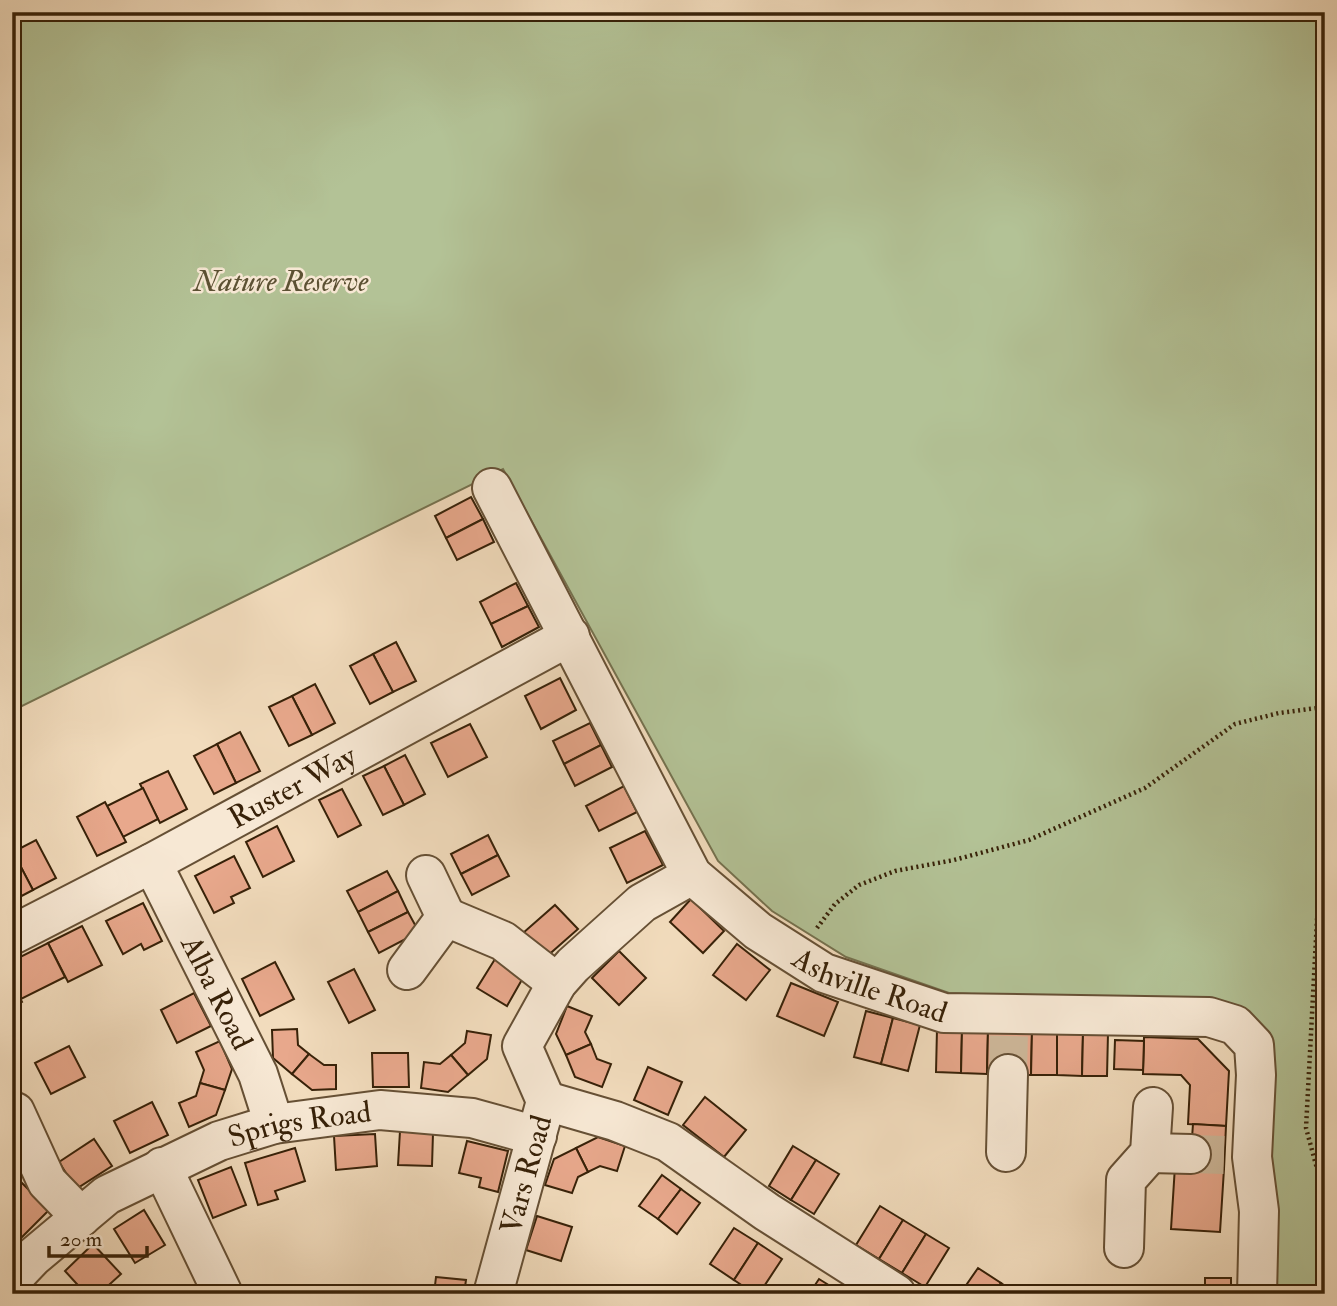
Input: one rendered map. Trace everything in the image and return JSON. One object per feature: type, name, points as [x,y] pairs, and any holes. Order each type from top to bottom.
[{"type":"street","name":"Ashville Road","points":[[492,488],[692,874],[758,931],[824,973],[944,1013],[1009,1022],[1209,1017],[1235,1025],[1254,1045],[1256,1075],[1223,1155],[1259,1211],[1257,1294]]},
{"type":"street","name":"Ruster Way","points":[[12,935],[152,863],[570,636]]},
{"type":"street","name":"Alba Road","points":[[152,863],[258,1073],[274,1124]]},
{"type":"street","name":"Vars Road","points":[[493,1294],[541,1118],[522,1046],[557,983],[642,903],[692,874]]},
{"type":"street","points":[[426,875],[446,917],[503,941],[557,983]]},
{"type":"street","points":[[407,970],[446,917]]},
{"type":"street","points":[[1007,1152],[1008,1074]]},
{"type":"street","points":[[1124,1248],[1126,1180],[1150,1153],[1153,1107]]},
{"type":"street","name":"Sprigs Road","points":[[12,1279],[33,1257],[107,1195],[162,1167],[219,1141],[274,1124],[380,1110],[472,1118],[615,1121],[668,1142],[767,1212],[896,1294]]},
{"type":"street","points":[[15,1112],[47,1182],[81,1217]]},
{"type":"street","points":[[1150,1153],[1223,1155]]},
{"type":"street","points":[[162,1167],[223,1294]]},
{"type":"path","points":[[812,935],[835,904],[859,886],[895,871],[954,860],[1029,840],[1145,788],[1235,724],[1279,713],[1325,707]]},
{"type":"path","points":[[1325,881],[1318,901],[1306,1128],[1325,1198]]},
{"type":"green space","name":"Nature Reserve","points":[[12,12],[1325,12],[1325,1294],[1269,1294],[1271,1047],[1200,1004],[949,993],[846,957],[772,911],[718,861],[503,469],[12,711]]},
{"type":"building","points":[[471,497],[483,519],[446,538],[435,516]]},
{"type":"building","points":[[483,519],[494,542],[457,560],[446,538]]},
{"type":"building","points":[[516,583],[528,606],[491,624],[480,602]]},
{"type":"building","points":[[528,606],[539,627],[502,647],[491,624]]},
{"type":"building","points":[[396,642],[416,681],[393,692],[373,654]]},
{"type":"building","points":[[373,654],[393,692],[370,704],[350,666]]},
{"type":"building","points":[[560,678],[576,710],[541,729],[525,696]]},
{"type":"building","points":[[315,684],[335,723],[312,735],[292,696]]},
{"type":"building","points":[[292,696],[312,735],[289,746],[269,707]]},
{"type":"building","points":[[590,723],[601,745],[564,764],[553,741]]},
{"type":"building","points":[[470,724],[487,757],[448,777],[431,743]]},
{"type":"building","points":[[240,732],[260,771],[236,783],[217,744]]},
{"type":"building","points":[[217,744],[236,783],[214,794],[194,756]]},
{"type":"building","points":[[601,745],[612,767],[575,786],[564,764]]},
{"type":"building","points":[[405,755],[425,794],[404,805],[384,766]]},
{"type":"building","points":[[384,766],[404,805],[383,815],[363,776]]},
{"type":"building","points":[[168,771],[187,809],[160,823],[140,784]]},
{"type":"building","points":[[624,786],[637,812],[599,831],[586,806]]},
{"type":"building","points":[[143,788],[158,819],[123,837],[107,806]]},
{"type":"building","points":[[342,789],[361,825],[338,837],[319,800]]},
{"type":"building","points":[[105,802],[126,842],[97,856],[77,817]]},
{"type":"building","points":[[277,826],[294,861],[263,877],[246,842]]},
{"type":"building","points":[[645,831],[663,865],[627,883],[610,848]]},
{"type":"building","points":[[488,835],[498,855],[461,874],[451,854]]},
{"type":"building","points":[[36,840],[56,878],[33,890],[13,852]]},
{"type":"building","points":[[12,852],[33,890],[12,901]]},
{"type":"building","points":[[498,855],[509,876],[472,895],[461,874]]},
{"type":"building","points":[[234,856],[250,888],[231,897],[234,903],[214,913],[195,876]]},
{"type":"building","points":[[387,871],[398,891],[358,912],[347,891]]},
{"type":"building","points":[[398,891],[408,912],[368,932],[358,912]]},
{"type":"building","points":[[691,899],[724,931],[703,953],[670,922]]},
{"type":"building","points":[[143,903],[162,941],[144,950],[141,944],[123,954],[106,921]]},
{"type":"building","points":[[555,905],[578,929],[545,958],[523,933]]},
{"type":"building","points":[[408,912],[419,932],[379,953],[368,932]]},
{"type":"building","points":[[82,926],[102,965],[68,982],[48,943]]},
{"type":"building","points":[[48,943],[65,977],[21,999],[12,983],[12,961]]},
{"type":"building","points":[[737,944],[770,970],[746,1000],[713,975]]},
{"type":"building","points":[[619,951],[646,978],[619,1005],[592,978]]},
{"type":"building","points":[[495,959],[524,976],[507,1006],[477,988]]},
{"type":"building","points":[[275,962],[294,999],[260,1016],[242,979]]},
{"type":"building","points":[[354,969],[375,1010],[349,1023],[328,982]]},
{"type":"building","points":[[12,983],[22,1002],[12,1008]]},
{"type":"building","points":[[791,983],[838,1002],[824,1036],[777,1016]]},
{"type":"building","points":[[194,993],[211,1026],[177,1043],[161,1010]]},
{"type":"building","points":[[567,1006],[592,1016],[585,1032],[591,1044],[566,1055],[556,1034]]},
{"type":"building","points":[[866,1011],[893,1018],[881,1064],[854,1057]]},
{"type":"building","points":[[893,1018],[920,1025],[908,1071],[881,1064]]},
{"type":"building","points":[[297,1029],[298,1045],[309,1054],[292,1074],[273,1058],[272,1030]]},
{"type":"building","points":[[937,1029],[962,1030],[961,1073],[936,1072]]},
{"type":"building","points":[[962,1030],[988,1030],[987,1074],[961,1073]]},
{"type":"building","points":[[988,1030],[1032,1031],[1031,1075],[987,1074]]},
{"type":"building","points":[[467,1031],[491,1035],[487,1059],[468,1075],[451,1055],[465,1043]]},
{"type":"building","points":[[1032,1031],[1057,1032],[1057,1075],[1031,1075]]},
{"type":"building","points":[[1057,1032],[1083,1033],[1082,1076],[1057,1075]]},
{"type":"building","points":[[1083,1033],[1108,1033],[1107,1076],[1082,1076]]},
{"type":"building","points":[[1144,1037],[1198,1039],[1229,1071],[1226,1126],[1188,1124],[1190,1085],[1181,1075],[1143,1074]]},
{"type":"building","points":[[1115,1040],[1144,1041],[1143,1070],[1114,1069]]},
{"type":"building","points":[[220,1041],[232,1069],[225,1090],[200,1083],[204,1070],[196,1052]]},
{"type":"building","points":[[591,1044],[597,1059],[611,1064],[602,1087],[575,1077],[566,1055]]},
{"type":"building","points":[[69,1046],[85,1077],[51,1094],[35,1063]]},
{"type":"building","points":[[372,1053],[408,1053],[409,1087],[373,1087]]},
{"type":"building","points":[[309,1054],[324,1065],[336,1065],[336,1089],[312,1090],[292,1074]]},
{"type":"building","points":[[451,1055],[468,1075],[448,1092],[421,1088],[424,1062],[440,1064]]},
{"type":"building","points":[[648,1067],[682,1082],[668,1115],[634,1100]]},
{"type":"building","points":[[200,1083],[225,1090],[216,1115],[189,1127],[179,1103],[196,1096]]},
{"type":"building","points":[[705,1097],[746,1130],[724,1157],[683,1125]]},
{"type":"building","points":[[152,1102],[168,1135],[130,1153],[114,1121]]},
{"type":"building","points":[[1193,1124],[1226,1126],[1224,1169],[1190,1166]]},
{"type":"building","points":[[400,1131],[433,1133],[432,1166],[398,1165]]},
{"type":"building","points":[[375,1134],[377,1166],[336,1170],[334,1136]]},
{"type":"building","points":[[598,1137],[625,1146],[617,1171],[600,1166],[588,1172],[576,1148]]},
{"type":"building","points":[[94,1139],[112,1166],[76,1189],[59,1162]]},
{"type":"building","points":[[467,1141],[508,1151],[498,1192],[479,1187],[481,1178],[459,1173]]},
{"type":"building","points":[[793,1146],[816,1160],[791,1200],[769,1186]]},
{"type":"building","points":[[295,1148],[305,1181],[275,1191],[278,1199],[258,1205],[245,1163]]},
{"type":"building","points":[[576,1148],[588,1172],[578,1177],[572,1193],[545,1185],[554,1159]]},
{"type":"building","points":[[816,1160],[839,1174],[814,1214],[791,1200]]},
{"type":"building","points":[[1175,1166],[1224,1169],[1220,1232],[1171,1229]]},
{"type":"building","points":[[231,1167],[246,1205],[213,1218],[198,1180]]},
{"type":"building","points":[[662,1175],[681,1189],[658,1219],[639,1206]]},
{"type":"building","points":[[22,1183],[49,1210],[20,1239],[12,1231],[12,1194]]},
{"type":"building","points":[[681,1189],[700,1203],[677,1234],[658,1219]]},
{"type":"building","points":[[880,1206],[903,1220],[879,1259],[856,1245]]},
{"type":"building","points":[[144,1210],[165,1245],[135,1263],[114,1229]]},
{"type":"building","points":[[537,1216],[572,1227],[561,1261],[526,1250]]},
{"type":"building","points":[[903,1220],[926,1234],[902,1273],[879,1259]]},
{"type":"building","points":[[734,1228],[758,1243],[734,1280],[710,1264]]},
{"type":"building","points":[[926,1234],[949,1248],[925,1287],[902,1273]]},
{"type":"building","points":[[758,1243],[782,1259],[759,1294],[755,1294],[734,1280]]},
{"type":"building","points":[[93,1244],[121,1274],[99,1294],[86,1294],[65,1271]]},
{"type":"building","points":[[978,1268],[1001,1283],[994,1294],[960,1294]]},
{"type":"building","points":[[436,1277],[466,1280],[464,1294],[434,1294]]},
{"type":"building","points":[[1205,1278],[1231,1278],[1231,1294],[1205,1294]]},
{"type":"building","points":[[819,1279],[843,1294],[809,1294]]},
{"type":"building","points":[[1001,1283],[1017,1294],[994,1294]]},
{"type":"tunnel","points":[[1008,1074],[1009,1031]]},
{"type":"tunnel","points":[[1191,1154],[1224,1155]]}]
